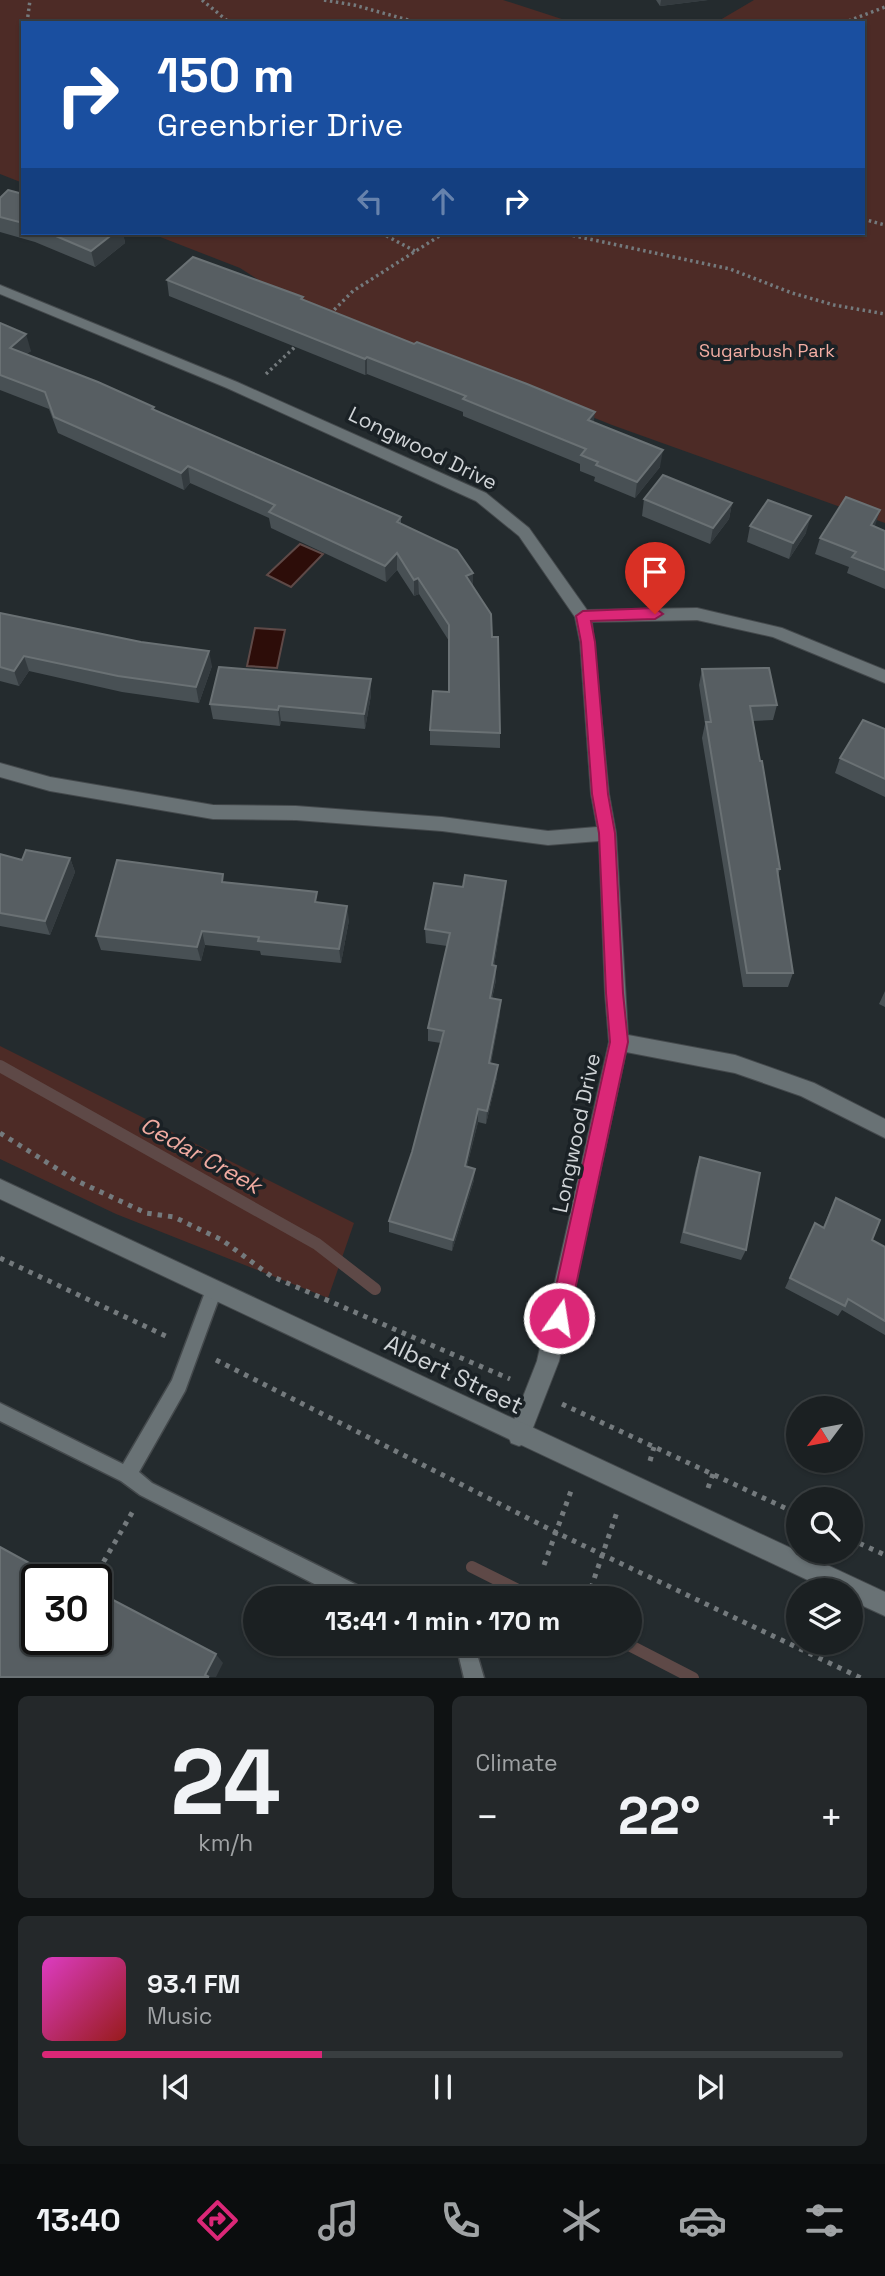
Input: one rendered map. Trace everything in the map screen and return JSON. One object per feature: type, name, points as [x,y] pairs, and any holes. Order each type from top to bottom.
[{"type":"street","name":"Longwood Drive","points":[[0,289],[249,393],[481,497],[524,531],[583,616],[588,642],[600,794],[607,833],[614,993],[619,1042],[551,1348],[519,1435]]},
{"type":"street","points":[[583,616],[697,614],[776,632],[885,677]]},
{"type":"street","points":[[0,770],[50,783],[213,812],[296,813],[442,824],[548,838],[607,833]]},
{"type":"street","points":[[619,1042],[735,1064],[807,1089],[885,1129]]},
{"type":"street","name":"Albert Street","points":[[0,1189],[519,1435],[885,1604]]},
{"type":"lane","points":[[127,1475],[179,1385],[214,1290]]},
{"type":"lane","points":[[0,1412],[338,1586]]},
{"type":"lane","points":[[468,1656],[474,1678]]},
{"type":"path","points":[[27,21],[30,0]]},
{"type":"path","points":[[202,0],[228,21]]},
{"type":"path","points":[[324,0],[354,5],[412,21]]},
{"type":"path","points":[[848,21],[885,7]]},
{"type":"path","points":[[865,220],[885,225]]},
{"type":"path","points":[[385,235],[415,251]]},
{"type":"path","points":[[326,318],[354,291],[441,235]]},
{"type":"path","points":[[570,235],[730,269],[792,293],[834,305],[885,314]]},
{"type":"path","points":[[249,393],[307,335]]},
{"type":"path","points":[[0,1133],[75,1180],[146,1213],[174,1217],[222,1240],[271,1276],[494,1371]]},
{"type":"path","points":[[0,1258],[192,1349],[602,1555],[862,1678]]},
{"type":"path","points":[[579,1412],[786,1508]]},
{"type":"path","points":[[650,1461],[654,1447]]},
{"type":"path","points":[[708,1488],[713,1474]]},
{"type":"path","points":[[102,1564],[146,1489]]},
{"type":"path","points":[[544,1565],[571,1491]]},
{"type":"path","points":[[592,1586],[617,1512]]},
{"type":"path","points":[[863,1545],[885,1555]]},
{"type":"green space","points":[[0,0],[503,0],[568,21],[21,21],[21,182],[0,174]]},
{"type":"green space","name":"Sugarbush Park","points":[[754,0],[885,0],[885,523],[612,425],[268,286],[240,268],[155,235],[865,235],[865,21],[718,21]]},
{"type":"green space","points":[[0,1046],[354,1223],[328,1298],[116,1214],[0,1159]]},
{"type":"shaded area","points":[[300,544],[323,554],[291,587],[267,575]]},
{"type":"shaded area","points":[[255,628],[285,630],[277,668],[247,666]]},
{"type":"building","points":[[8,190],[21,193],[21,222],[0,217],[0,198]]},
{"type":"building","points":[[54,235],[111,235],[91,251]]},
{"type":"building","points":[[193,257],[303,297],[301,299],[414,344],[417,342],[527,384],[595,412],[588,420],[663,450],[637,482],[596,465],[598,462],[581,455],[586,449],[463,399],[466,396],[167,280]]},
{"type":"building","points":[[0,323],[26,334],[10,348],[98,382],[154,407],[152,409],[401,517],[397,522],[457,550],[473,573],[466,576],[491,614],[492,637],[498,637],[500,733],[430,730],[433,691],[449,692],[449,625],[418,578],[414,580],[397,553],[385,566],[269,512],[275,505],[188,466],[181,473],[54,417],[45,392],[0,375]]},
{"type":"building","points":[[663,475],[732,503],[713,528],[644,499]]},
{"type":"building","points":[[846,497],[880,510],[871,525],[885,531],[885,570],[852,557],[856,552],[820,538]]},
{"type":"building","points":[[768,500],[811,516],[793,543],[750,526]]},
{"type":"building","points":[[0,613],[141,642],[209,651],[196,687],[118,676],[24,656],[14,671],[0,667]]},
{"type":"building","points":[[219,667],[371,679],[364,714],[279,706],[278,710],[210,704]]},
{"type":"building","points":[[769,668],[777,705],[750,706],[780,869],[777,869],[793,973],[747,973],[706,722],[711,722],[702,669]]},
{"type":"building","points":[[863,720],[885,729],[885,779],[840,758]]},
{"type":"building","points":[[26,850],[70,858],[45,921],[0,913],[0,854],[22,860]]},
{"type":"building","points":[[117,860],[223,874],[222,882],[317,892],[315,902],[347,906],[339,949],[258,941],[259,937],[202,931],[197,947],[96,936]]},
{"type":"building","points":[[465,875],[506,881],[492,965],[496,966],[490,998],[501,1000],[489,1063],[498,1065],[487,1111],[478,1109],[465,1166],[475,1169],[453,1240],[389,1221],[412,1152],[444,1031],[428,1028],[450,933],[425,929],[434,883],[463,887]]},
{"type":"building","points":[[700,1157],[760,1173],[746,1250],[684,1232]]},
{"type":"building","points":[[836,1198],[880,1220],[872,1240],[885,1247],[885,1321],[848,1299],[845,1306],[790,1278],[815,1223],[824,1228]]},
{"type":"building","points":[[0,1547],[31,1564],[21,1564],[21,1655],[112,1655],[112,1599],[216,1654],[205,1675],[209,1677],[0,1677]]},
{"type":"waterway","name":"Cedar Creek","points":[[0,1066],[317,1244],[375,1289]]},
{"type":"waterway","name":"Cedar Creek","points":[[472,1567],[510,1586]]},
{"type":"waterway","name":"Cedar Creek","points":[[642,1652],[693,1678]]},
{"type":"route","points":[[559,1318],[619,1042],[614,993],[607,833],[600,794],[588,642],[583,616],[655,614]]}]
